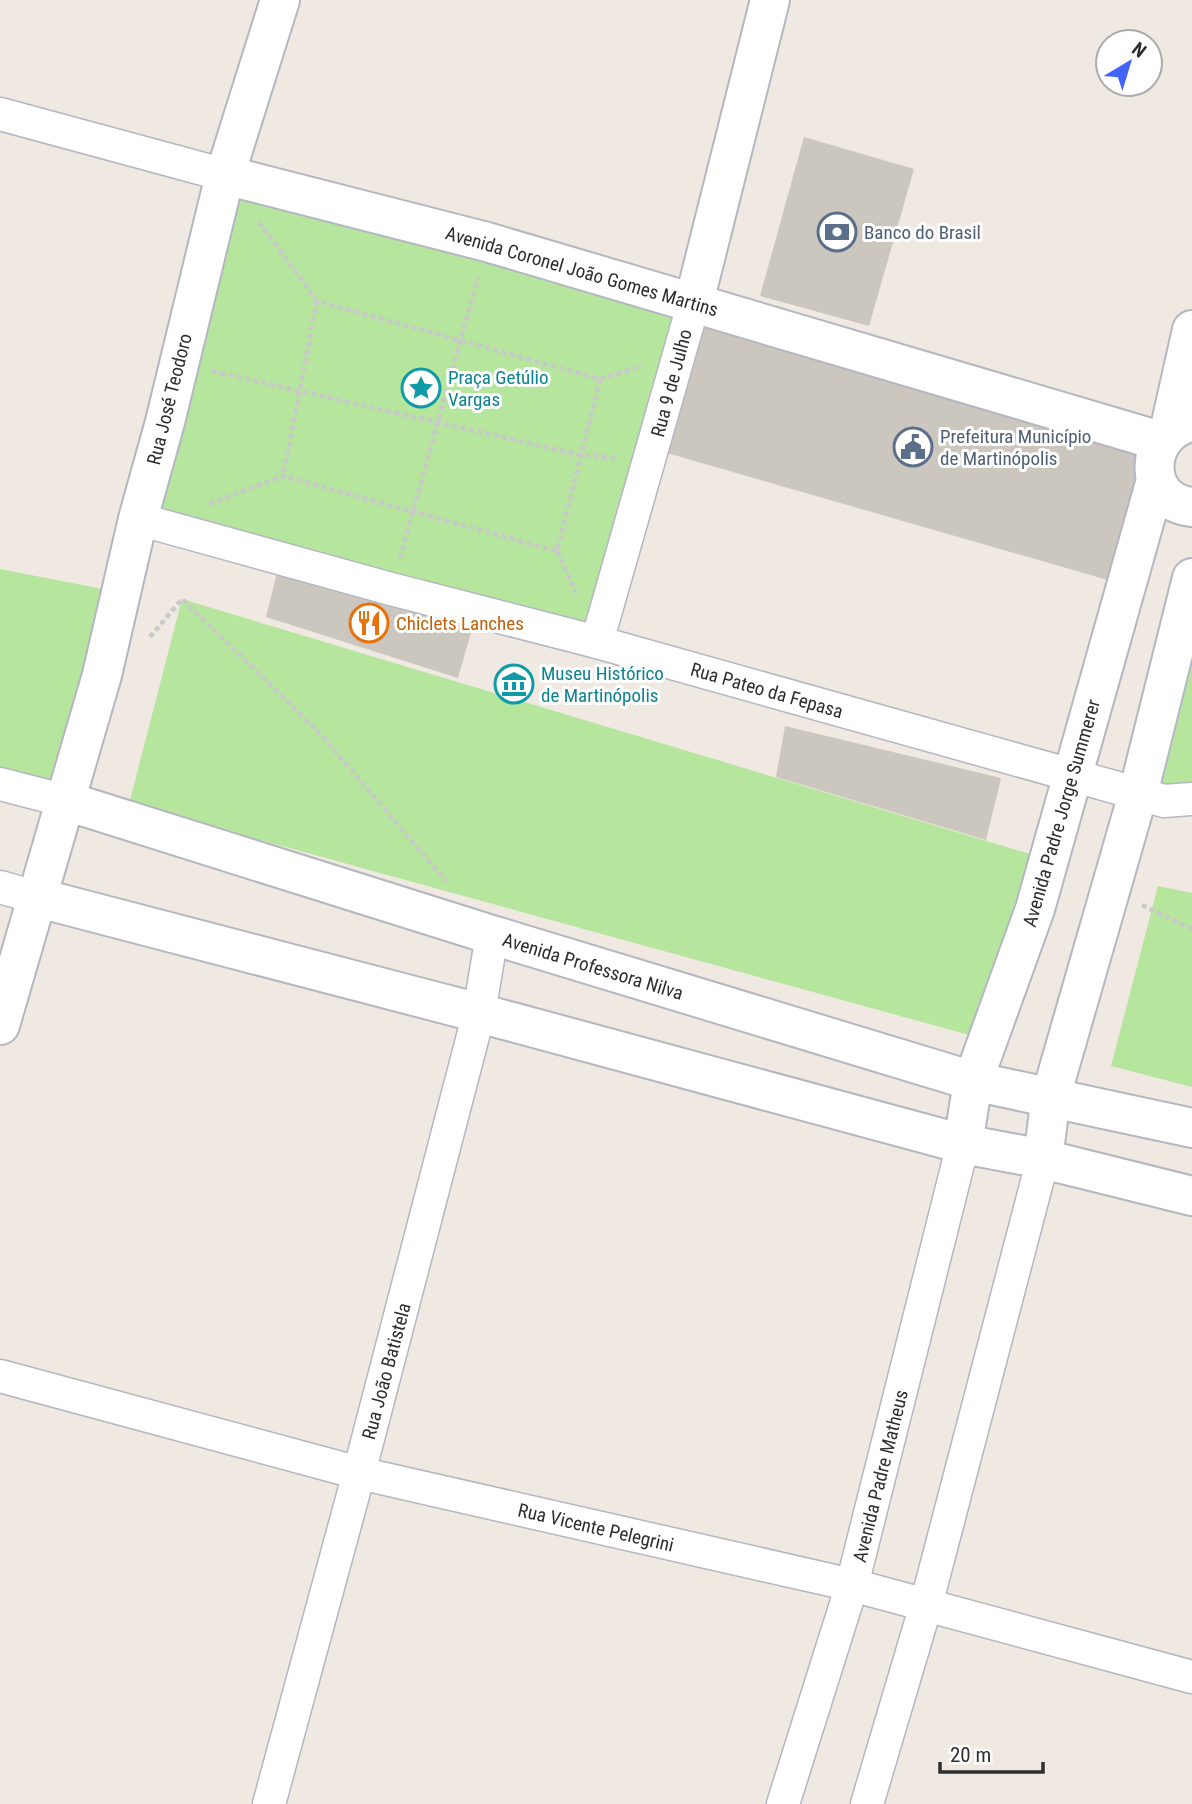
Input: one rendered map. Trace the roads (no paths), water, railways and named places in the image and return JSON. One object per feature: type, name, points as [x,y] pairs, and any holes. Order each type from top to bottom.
[{"type":"street","name":"Rua José Teodoro","points":[[0,1025],[18,892],[66,801],[149,521],[179,363],[225,175],[280,0]]},
{"type":"street","name":"Rua 9 de Julho","points":[[597,642],[694,302],[770,0]]},
{"type":"street","name":"Avenida Coronel João Gomes Martins","points":[[0,114],[487,242],[694,302],[1174,432]]},
{"type":"street","points":[[1174,432],[1192,330]]},
{"type":"street","name":"Avenida Padre Jorge Summerer","points":[[963,1144],[973,1081],[1035,909],[1156,480],[1153,467],[1174,432]]},
{"type":"street","points":[[1156,480],[1162,491],[1172,500],[1192,507]]},
{"type":"street","name":"Rua Pateo da Fepasa","points":[[149,521],[391,589],[597,642],[1164,801],[1192,799]]},
{"type":"street","points":[[867,1804],[926,1605],[1043,1160],[1051,1096],[1112,890],[1192,578]]},
{"type":"street","name":"Avenida Professora Nilva","points":[[0,784],[66,801],[492,935],[973,1081],[1192,1128]]},
{"type":"street","points":[[18,892],[963,1144],[1043,1160],[1192,1196]]},
{"type":"street","name":"Rua João Batistela","points":[[268,1804],[359,1473],[479,1013],[492,935]]},
{"type":"street","name":"Avenida Padre Matheus","points":[[783,1804],[852,1585],[963,1144]]},
{"type":"street","name":"Rua Vicente Pelegrini","points":[[0,1376],[359,1473],[852,1585],[1192,1677]]},
{"type":"place","name":"Banco do Brasil","points":[[837,232]]},
{"type":"place","name":"Praça Getúlio Vargas","points":[[421,388]]},
{"type":"place","name":"Prefeitura Município de Martinópolis","points":[[913,447]]},
{"type":"place","name":"Chiclets Lanches","points":[[369,623]]},
{"type":"place","name":"Museu Histórico de Martinópolis","points":[[514,684]]}]
